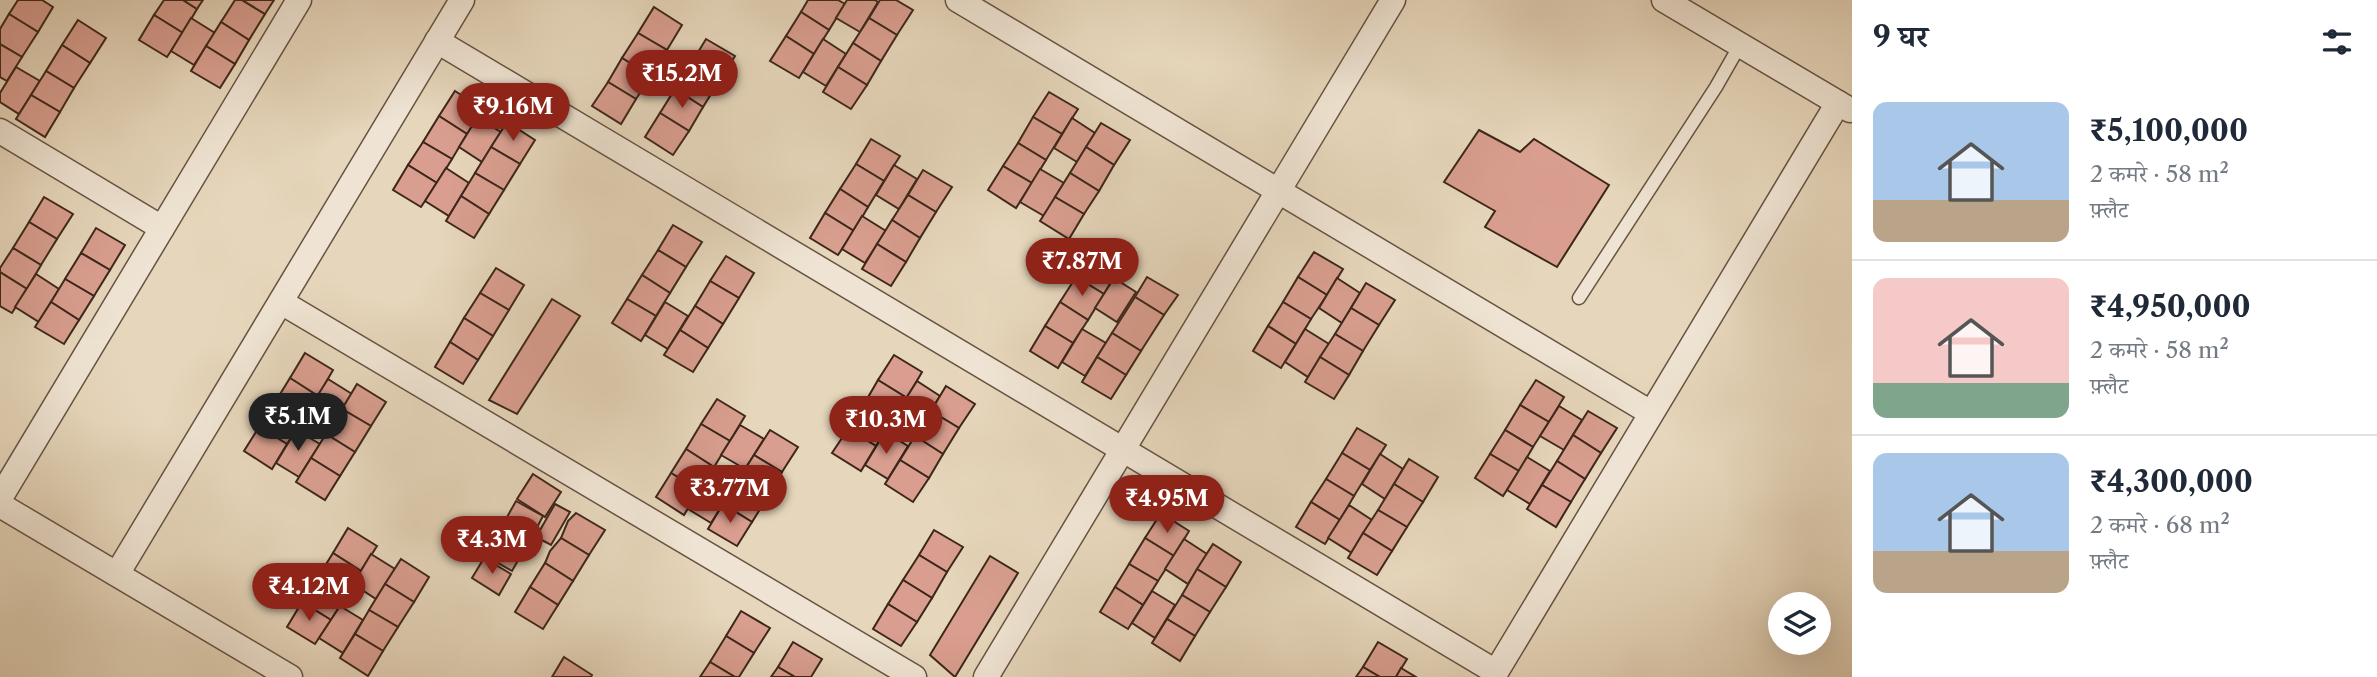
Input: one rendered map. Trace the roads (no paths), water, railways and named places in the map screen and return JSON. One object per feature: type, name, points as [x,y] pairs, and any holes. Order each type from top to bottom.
[{"type":"street","points":[[0,498],[299,0]]},
{"type":"street","points":[[117,574],[462,0]]},
{"type":"street","points":[[958,0],[1651,414]]},
{"type":"street","points":[[986,677],[1393,0]]},
{"type":"street","points":[[437,41],[1123,449],[1494,675],[1651,414],[1845,107],[1664,0]]},
{"type":"street","points":[[0,131],[162,228]]},
{"type":"street","points":[[281,302],[914,677]]},
{"type":"street","points":[[0,505],[290,677]]},
{"type":"lane","points":[[1579,298],[1716,87],[1740,45]]}]
